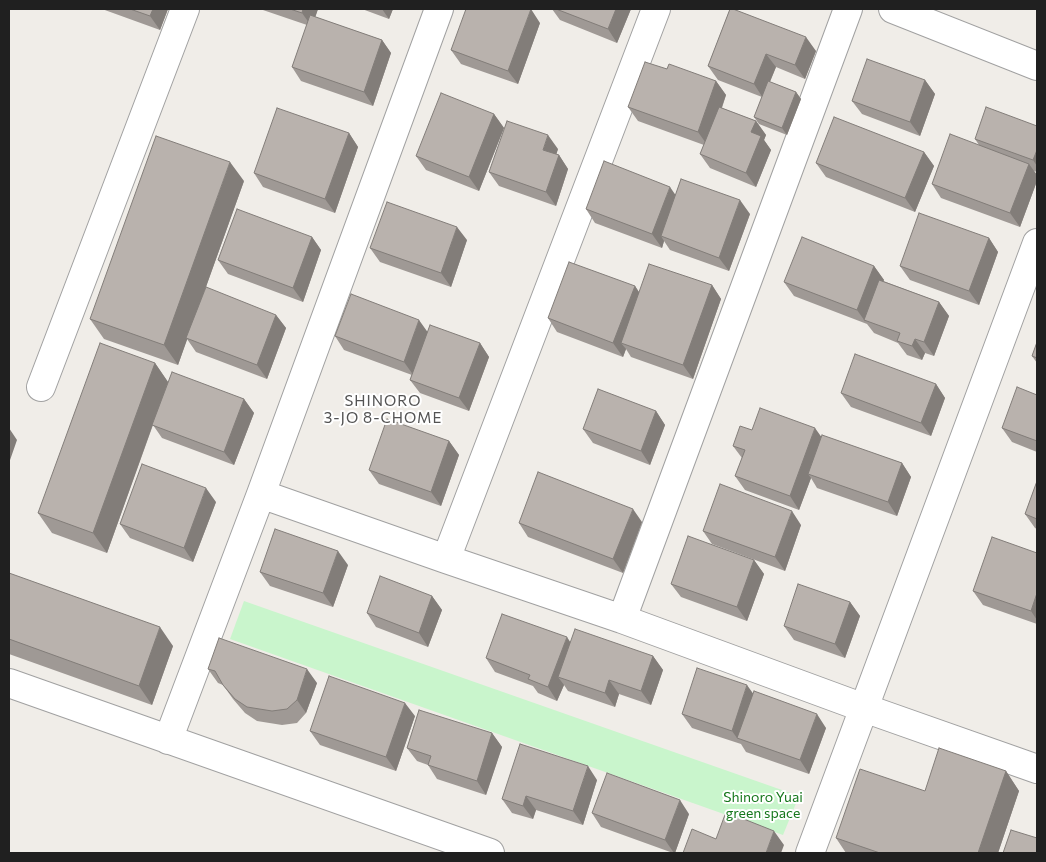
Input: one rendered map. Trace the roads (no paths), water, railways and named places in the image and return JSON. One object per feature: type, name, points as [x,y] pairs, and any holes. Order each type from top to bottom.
[{"type":"street","points":[[41,387],[185,9]]},
{"type":"street","points":[[168,740],[440,9]]},
{"type":"street","points":[[446,559],[656,9]]},
{"type":"street","points":[[622,619],[848,9]]},
{"type":"street","points":[[893,9],[928,15],[1037,66]]},
{"type":"street","points":[[810,853],[1037,243]]},
{"type":"street","points":[[261,494],[622,619],[1037,770]]},
{"type":"street","points":[[9,683],[490,853]]},
{"type":"district","name":"SHINORO 3-JO 8-CHOME","points":[[383,410]]},
{"type":"park label","name":"Shinoro Yuai green space","points":[[763,806]]}]
